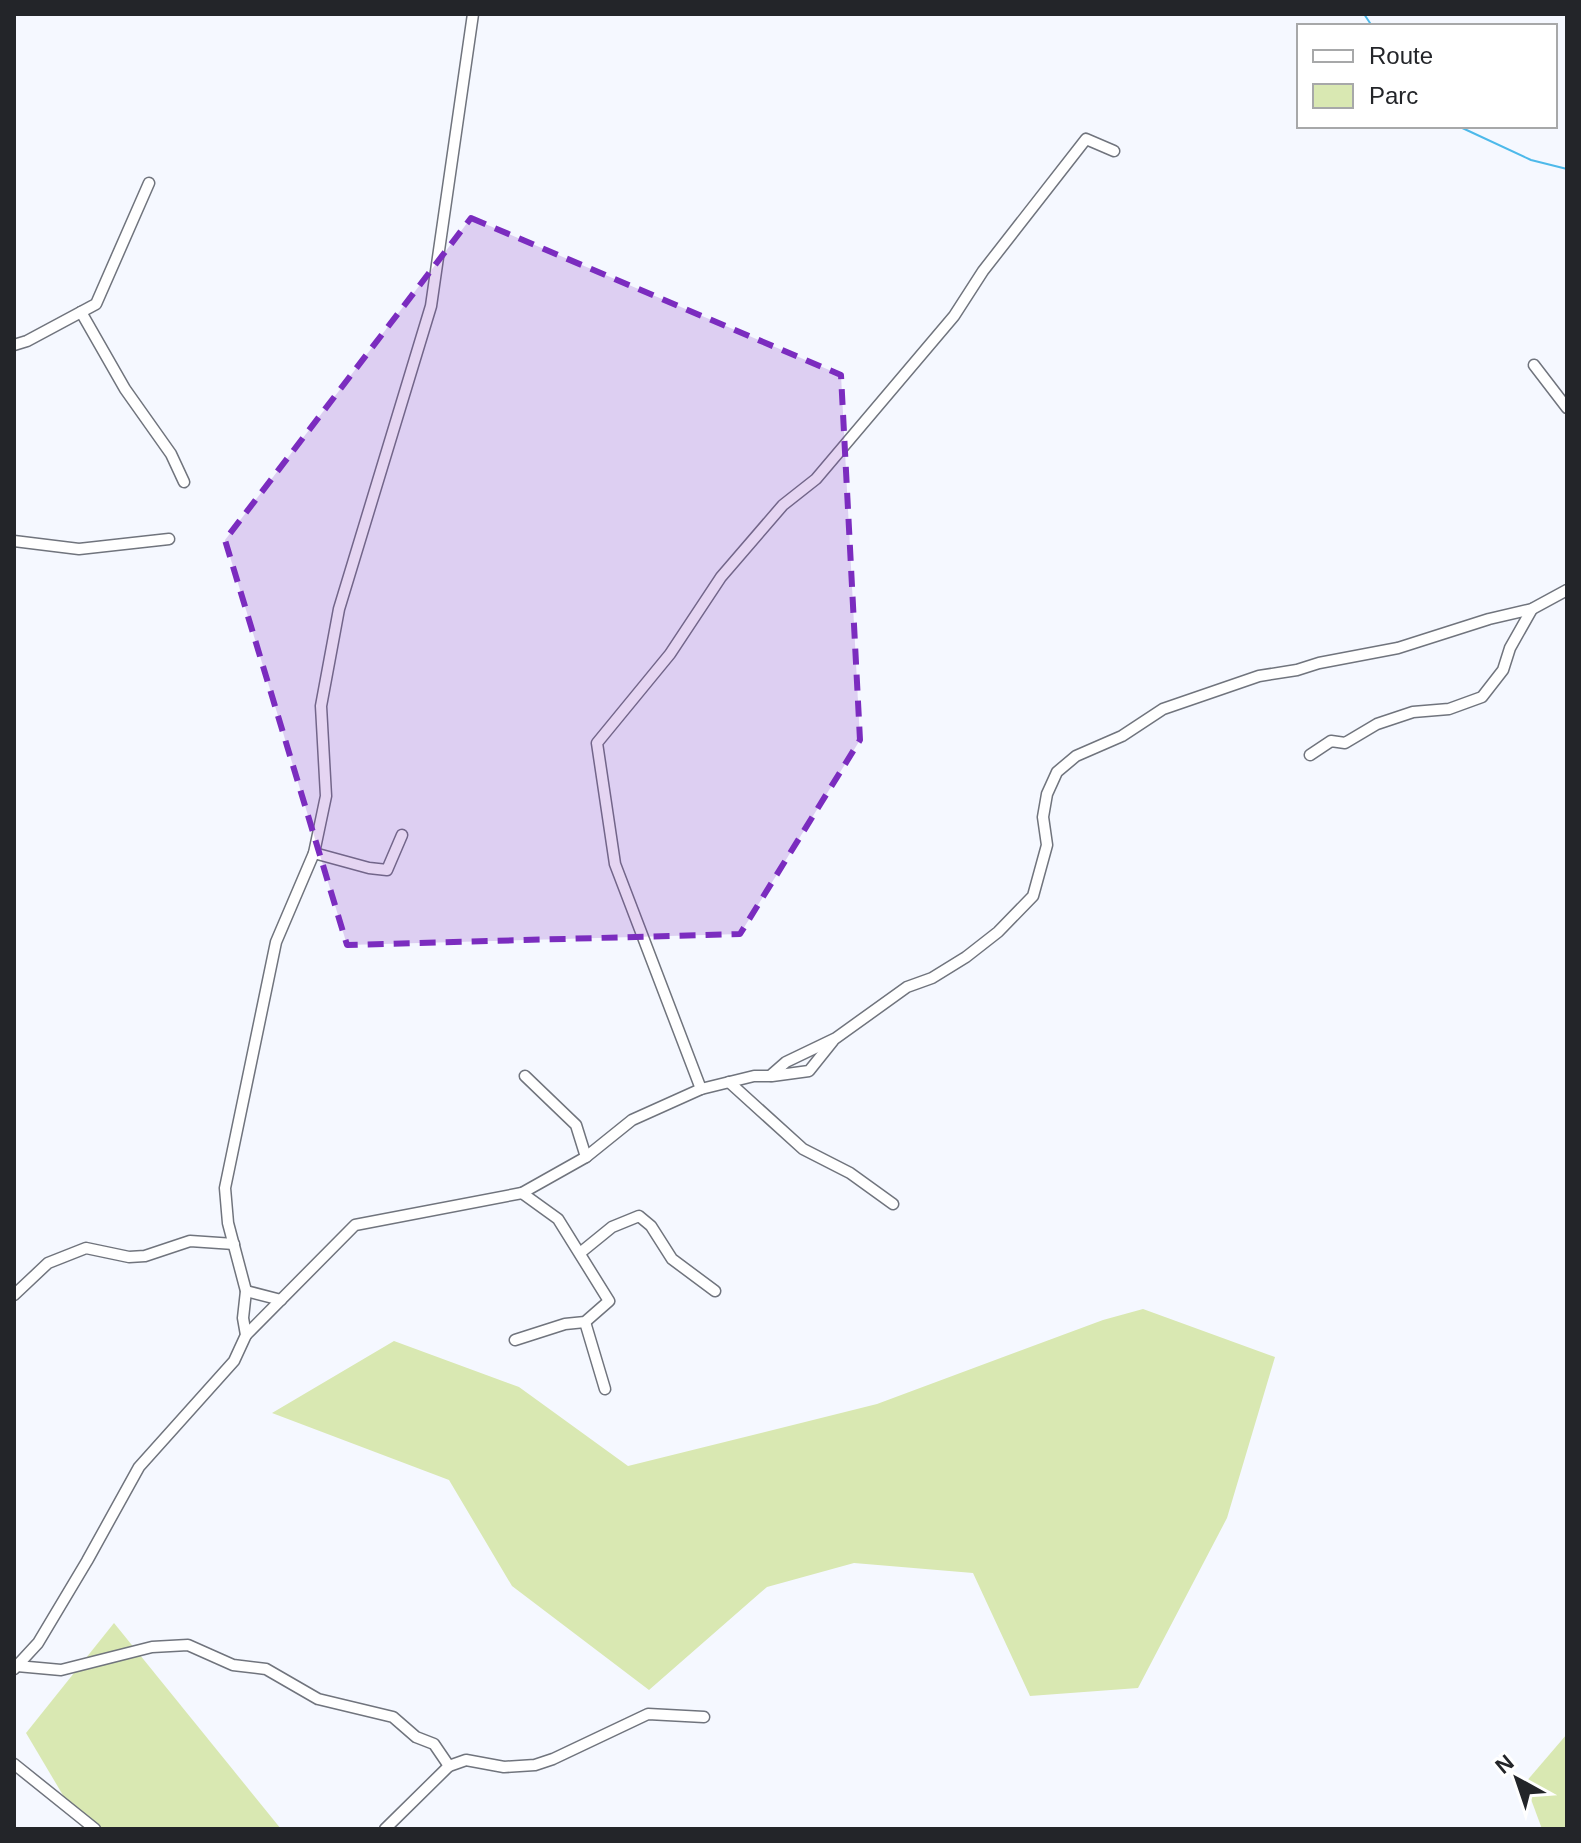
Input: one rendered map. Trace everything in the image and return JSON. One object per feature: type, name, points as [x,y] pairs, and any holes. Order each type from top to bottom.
[{"type":"street","points":[[246,1335],[243,1318],[246,1291],[228,1223],[225,1188],[276,942],[314,853],[326,796],[321,706],[339,609],[431,306],[473,14]]},
{"type":"street","points":[[701,1089],[615,864],[597,743],[670,654],[721,577],[783,505],[816,479],[954,316],[983,271],[1086,139],[1114,151]]},
{"type":"street","points":[[14,345],[96,304],[149,183]]},
{"type":"street","points":[[81,312],[125,389],[171,454],[184,482]]},
{"type":"street","points":[[1534,365],[1567,408]]},
{"type":"street","points":[[14,541],[79,549],[169,539]]},
{"type":"street","points":[[770,1076],[786,1062],[836,1038],[907,987],[932,978],[966,957],[998,932],[1033,896],[1047,845],[1043,817],[1047,794],[1057,772],[1076,756],[1122,736],[1163,709],[1259,676],[1398,648],[1489,619],[1532,609],[1565,589]]},
{"type":"street","points":[[1310,755],[1331,741],[1345,743],[1377,724],[1413,712],[1449,709],[1482,697],[1503,670],[1510,648],[1532,609]]},
{"type":"street","points":[[314,853],[387,870],[402,835]]},
{"type":"street","points":[[16,1667],[38,1643],[139,1467],[234,1361],[246,1335],[355,1225],[522,1193],[586,1157],[632,1120],[701,1089],[754,1076],[809,1071],[836,1038]]},
{"type":"street","points":[[525,1076],[576,1125],[586,1157]]},
{"type":"street","points":[[729,1082],[803,1149],[850,1173],[893,1204]]},
{"type":"street","points":[[515,1340],[565,1324],[585,1322],[609,1301],[558,1219],[522,1193]]},
{"type":"street","points":[[580,1253],[612,1227],[639,1216],[651,1226],[672,1259],[715,1291]]},
{"type":"street","points":[[14,1295],[48,1263],[86,1248],[129,1257],[145,1256],[190,1241],[234,1244]]},
{"type":"street","points":[[246,1291],[281,1300]]},
{"type":"street","points":[[585,1322],[605,1389]]},
{"type":"street","points":[[16,1667],[61,1670],[152,1647],[188,1645],[233,1665],[266,1669],[318,1699],[393,1717],[416,1737],[434,1744],[449,1766]]},
{"type":"street","points":[[385,1829],[449,1766],[466,1760],[504,1767],[535,1765],[648,1714],[704,1717]]},
{"type":"street","points":[[14,1764],[95,1829]]},
{"type":"highlighted area","points":[[471,218],[841,375],[860,740],[740,934],[347,945],[225,540]]},
{"type":"green space","points":[[1143,1309],[1275,1357],[1227,1518],[1138,1688],[1030,1696],[973,1573],[854,1563],[767,1587],[649,1690],[512,1586],[449,1480],[272,1413],[394,1341],[519,1387],[628,1466],[877,1404],[1103,1320]]},
{"type":"green space","points":[[114,1623],[281,1829],[83,1829],[26,1733]]},
{"type":"green space","points":[[1567,1734],[1567,1829],[1542,1829],[1525,1783]]},
{"type":"waterway","points":[[1364,14],[1371,24]]},
{"type":"waterway","points":[[1462,128],[1531,160],[1567,169]]}]
